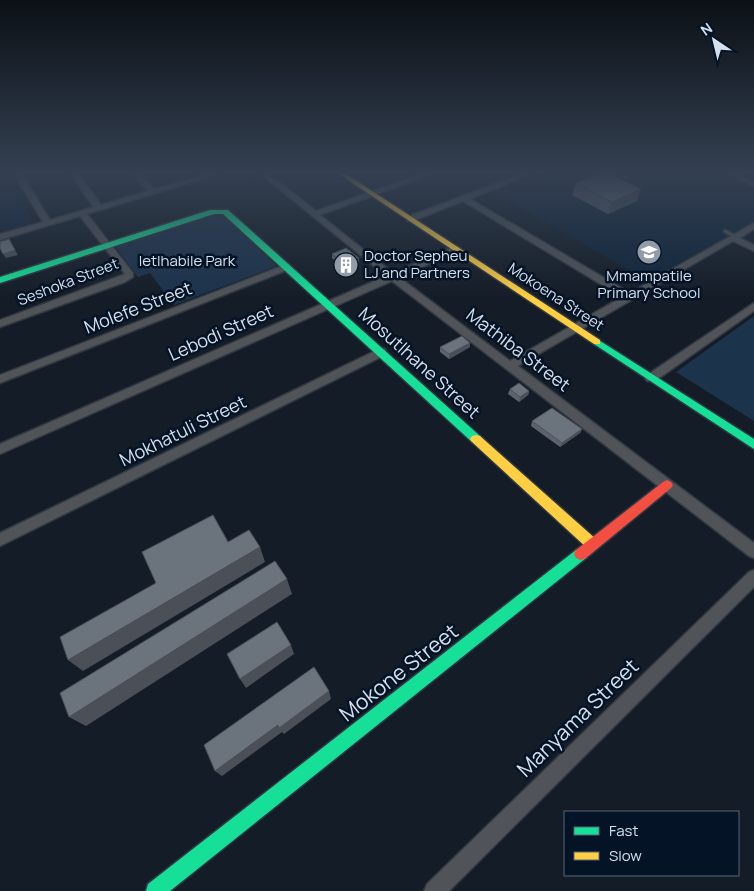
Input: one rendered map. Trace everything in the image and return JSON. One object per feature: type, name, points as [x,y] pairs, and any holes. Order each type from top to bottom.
[{"type":"street","points":[[43,216],[48,223]]},
{"type":"street","points":[[0,237],[73,216]]},
{"type":"street","name":"Seshoka Street","points":[[0,324],[127,278],[130,273],[84,216]]},
{"type":"street","name":"Mosutlhane Street","points":[[107,246],[202,216]]},
{"type":"street","name":"Mosutlhane Street","points":[[231,216],[592,544]]},
{"type":"street","name":"Mathiba Street","points":[[316,216],[393,277],[754,551]]},
{"type":"street","name":"Mokoena Street","points":[[405,216],[754,445]]},
{"type":"street","points":[[410,219],[419,216]]},
{"type":"street","points":[[493,216],[629,297]]},
{"type":"street","points":[[510,366],[731,235],[754,226]]},
{"type":"street","points":[[731,235],[754,248]]},
{"type":"street","points":[[0,280],[107,246]]},
{"type":"street","name":"Lebodi Street","points":[[0,449],[456,249]]},
{"type":"street","name":"Molefe Street","points":[[0,379],[287,267]]},
{"type":"street","points":[[651,378],[754,306]]},
{"type":"street","name":"Mokhatuli Street","points":[[0,540],[381,352]]},
{"type":"street","name":"Mokone Street","points":[[155,891],[667,484]]},
{"type":"street","name":"Manyama Street","points":[[434,891],[754,577]]},
{"type":"shaded area","points":[[0,216],[30,216],[32,219],[29,224],[0,232]]},
{"type":"shaded area","points":[[533,216],[754,216],[754,222],[650,282]]},
{"type":"green space","name":"letlhabile Park","points":[[210,216],[224,216],[277,266],[174,305],[150,273],[138,277],[115,246]]},
{"type":"green space","points":[[754,316],[754,421],[676,372]]},
{"type":"building","points":[[9,239],[15,250],[3,254],[0,242]]},
{"type":"building","points":[[346,248],[359,258],[344,264],[332,254]]},
{"type":"building","points":[[462,336],[470,343],[449,354],[440,347]]},
{"type":"building","points":[[519,383],[529,391],[520,397],[510,389]]},
{"type":"building","points":[[552,408],[582,429],[562,443],[532,421]]},
{"type":"building","points":[[213,515],[228,542],[249,530],[260,547],[68,660],[60,637],[156,583],[142,552]]},
{"type":"building","points":[[275,561],[287,579],[69,717],[60,693]]},
{"type":"building","points":[[277,622],[291,645],[240,679],[227,654]]},
{"type":"building","points":[[314,667],[329,691],[279,728],[278,725],[215,771],[204,745]]},
{"type":"traffic: fast","points":[[0,280],[202,216]]},
{"type":"traffic: fast","points":[[229,216],[476,439]]},
{"type":"traffic: fast","points":[[597,342],[754,445]]},
{"type":"traffic: fast","points":[[155,891],[581,554]]},
{"type":"traffic: slow","points":[[405,216],[597,342]]},
{"type":"traffic: slow","points":[[476,439],[592,544]]},
{"type":"traffic: jam","points":[[581,554],[667,485]]},
{"type":"place","name":"Mmampatile Primary School","points":[[649,252]]},
{"type":"place","name":"Doctor Sepheu LJ and Partners","points":[[346,265]]}]
